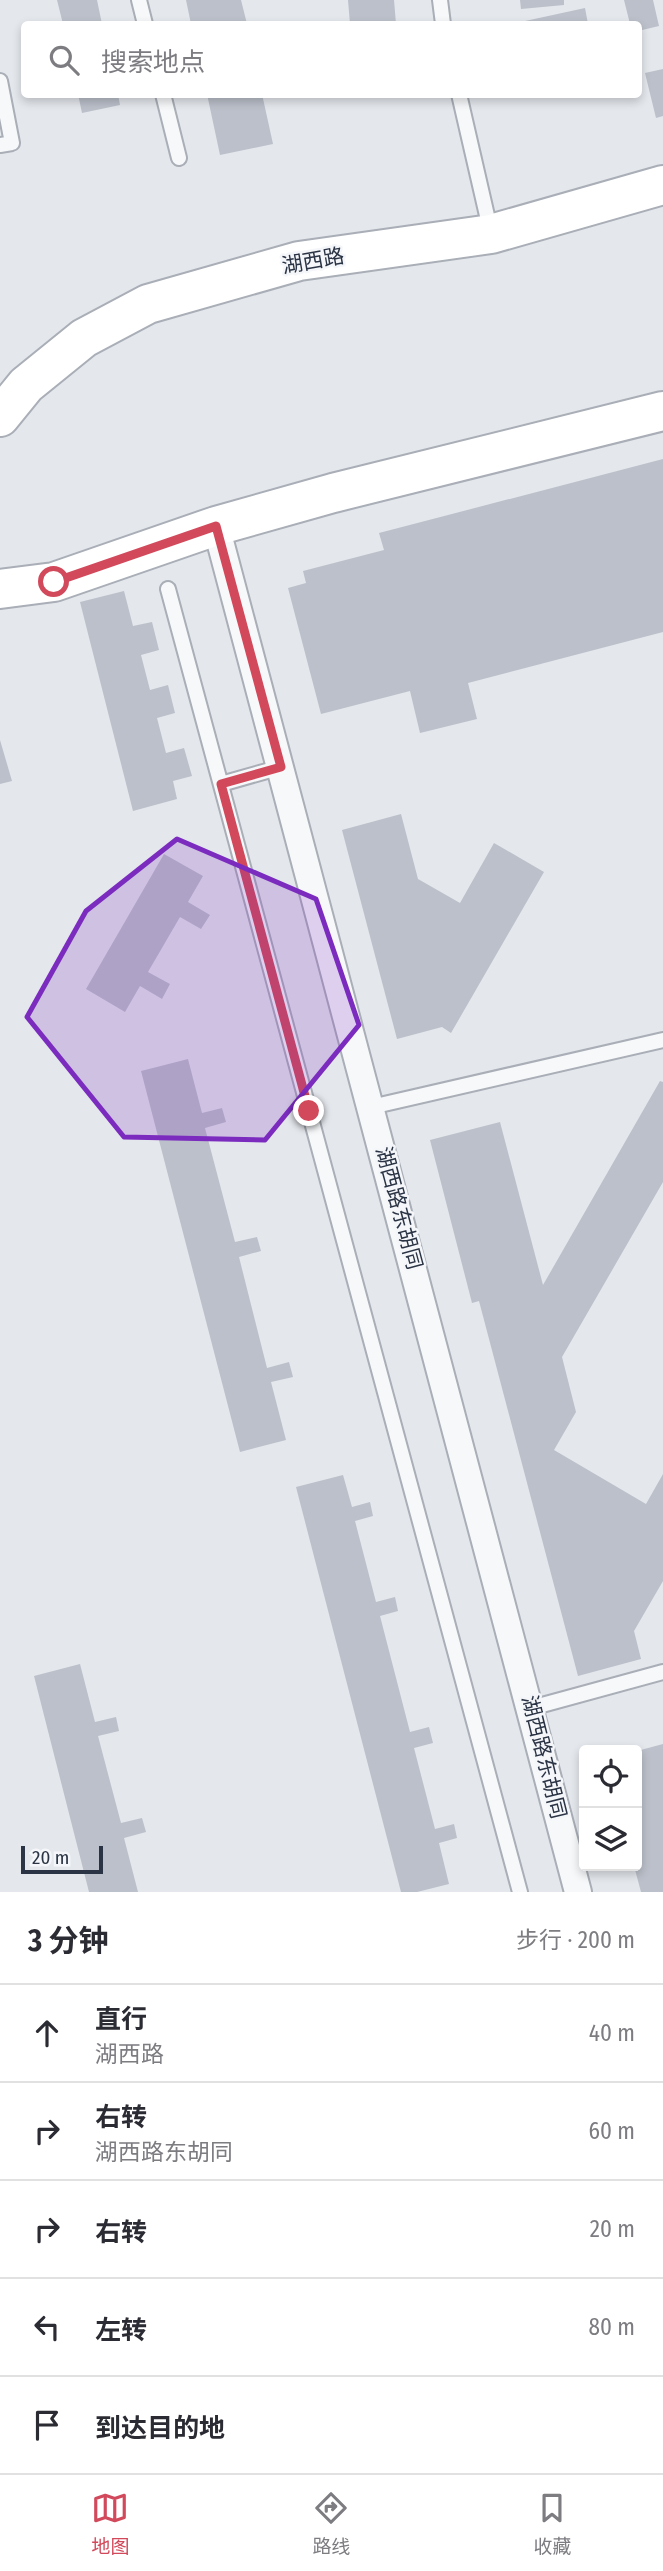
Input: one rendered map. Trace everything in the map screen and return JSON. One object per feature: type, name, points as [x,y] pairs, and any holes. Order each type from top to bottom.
[{"type":"main road","name":"湖西路","points":[[0,417],[13,375],[148,304],[299,261],[491,234],[663,185]]},
{"type":"main road","points":[[0,589],[54,582],[216,526],[333,493],[663,411]]},
{"type":"street","name":"湖西路东胡同","points":[[216,526],[578,1892]]},
{"type":"lane","points":[[139,0],[144,21]]},
{"type":"lane","points":[[440,0],[443,21]]},
{"type":"lane","points":[[0,81],[12,143],[0,145]]},
{"type":"lane","points":[[164,98],[179,158]]},
{"type":"lane","points":[[460,98],[491,234]]},
{"type":"lane","points":[[168,589],[520,1892]]},
{"type":"lane","points":[[221,784],[281,767]]},
{"type":"lane","points":[[372,1107],[663,1040]]},
{"type":"lane","points":[[531,1708],[663,1672]]},
{"type":"highlighted area","points":[[177,839],[316,899],[359,1025],[265,1140],[124,1137],[27,1017],[86,911]]},
{"type":"building","points":[[57,0],[97,0],[101,21],[62,21]]},
{"type":"building","points":[[186,0],[241,0],[246,21],[190,21]]},
{"type":"building","points":[[348,0],[394,0],[396,21],[350,21]]},
{"type":"building","points":[[520,0],[564,0],[564,5],[521,9]]},
{"type":"building","points":[[624,0],[653,0],[659,26],[642,30],[642,21],[629,21]]},
{"type":"building","points":[[585,8],[587,21],[525,21]]},
{"type":"building","points":[[663,69],[663,116],[656,118],[645,73]]},
{"type":"building","points":[[79,98],[119,98],[120,105],[82,113]]},
{"type":"building","points":[[208,98],[263,98],[273,144],[220,155]]},
{"type":"building","points":[[663,459],[663,632],[468,683],[477,719],[420,733],[410,691],[321,714],[288,588],[306,583],[303,571],[384,550],[379,533]]},
{"type":"building","points":[[124,591],[133,626],[152,622],[159,650],[141,655],[150,690],[168,685],[175,713],[157,718],[166,753],[184,748],[192,776],[173,781],[177,799],[133,811],[80,602]]},
{"type":"building","points":[[0,740],[12,781],[0,784]]},
{"type":"building","points":[[401,814],[418,879],[460,903],[494,843],[544,872],[451,1033],[442,1027],[397,1039],[342,830]]},
{"type":"building","points":[[164,854],[203,876],[188,902],[210,915],[201,929],[180,917],[148,972],[170,984],[162,999],[140,986],[125,1012],[86,989]]},
{"type":"building","points":[[188,1059],[202,1113],[222,1108],[226,1122],[205,1128],[235,1242],[257,1237],[261,1251],[239,1257],[267,1368],[289,1362],[293,1377],[271,1382],[286,1440],[240,1452],[141,1071]]},
{"type":"building","points":[[660,1081],[663,1082],[663,1182],[562,1357],[576,1412],[554,1450],[646,1504],[663,1474],[663,1581],[634,1631],[641,1659],[578,1676],[479,1301],[472,1303],[430,1140],[500,1122],[543,1285]]},
{"type":"building","points":[[343,1475],[352,1507],[370,1502],[373,1516],[355,1521],[376,1602],[395,1597],[398,1611],[380,1616],[410,1732],[429,1727],[433,1743],[414,1748],[435,1829],[454,1824],[457,1838],[439,1843],[449,1884],[417,1892],[401,1892],[296,1487]]},
{"type":"building","points":[[80,1664],[95,1722],[116,1717],[119,1731],[98,1736],[121,1823],[142,1818],[146,1832],[124,1838],[138,1892],[89,1892],[34,1676]]},
{"type":"building","points":[[663,1744],[663,1892],[641,1892],[635,1871],[642,1871],[642,1750]]},
{"type":"route","points":[[54,582],[216,526],[281,767],[221,784],[309,1111]]}]
